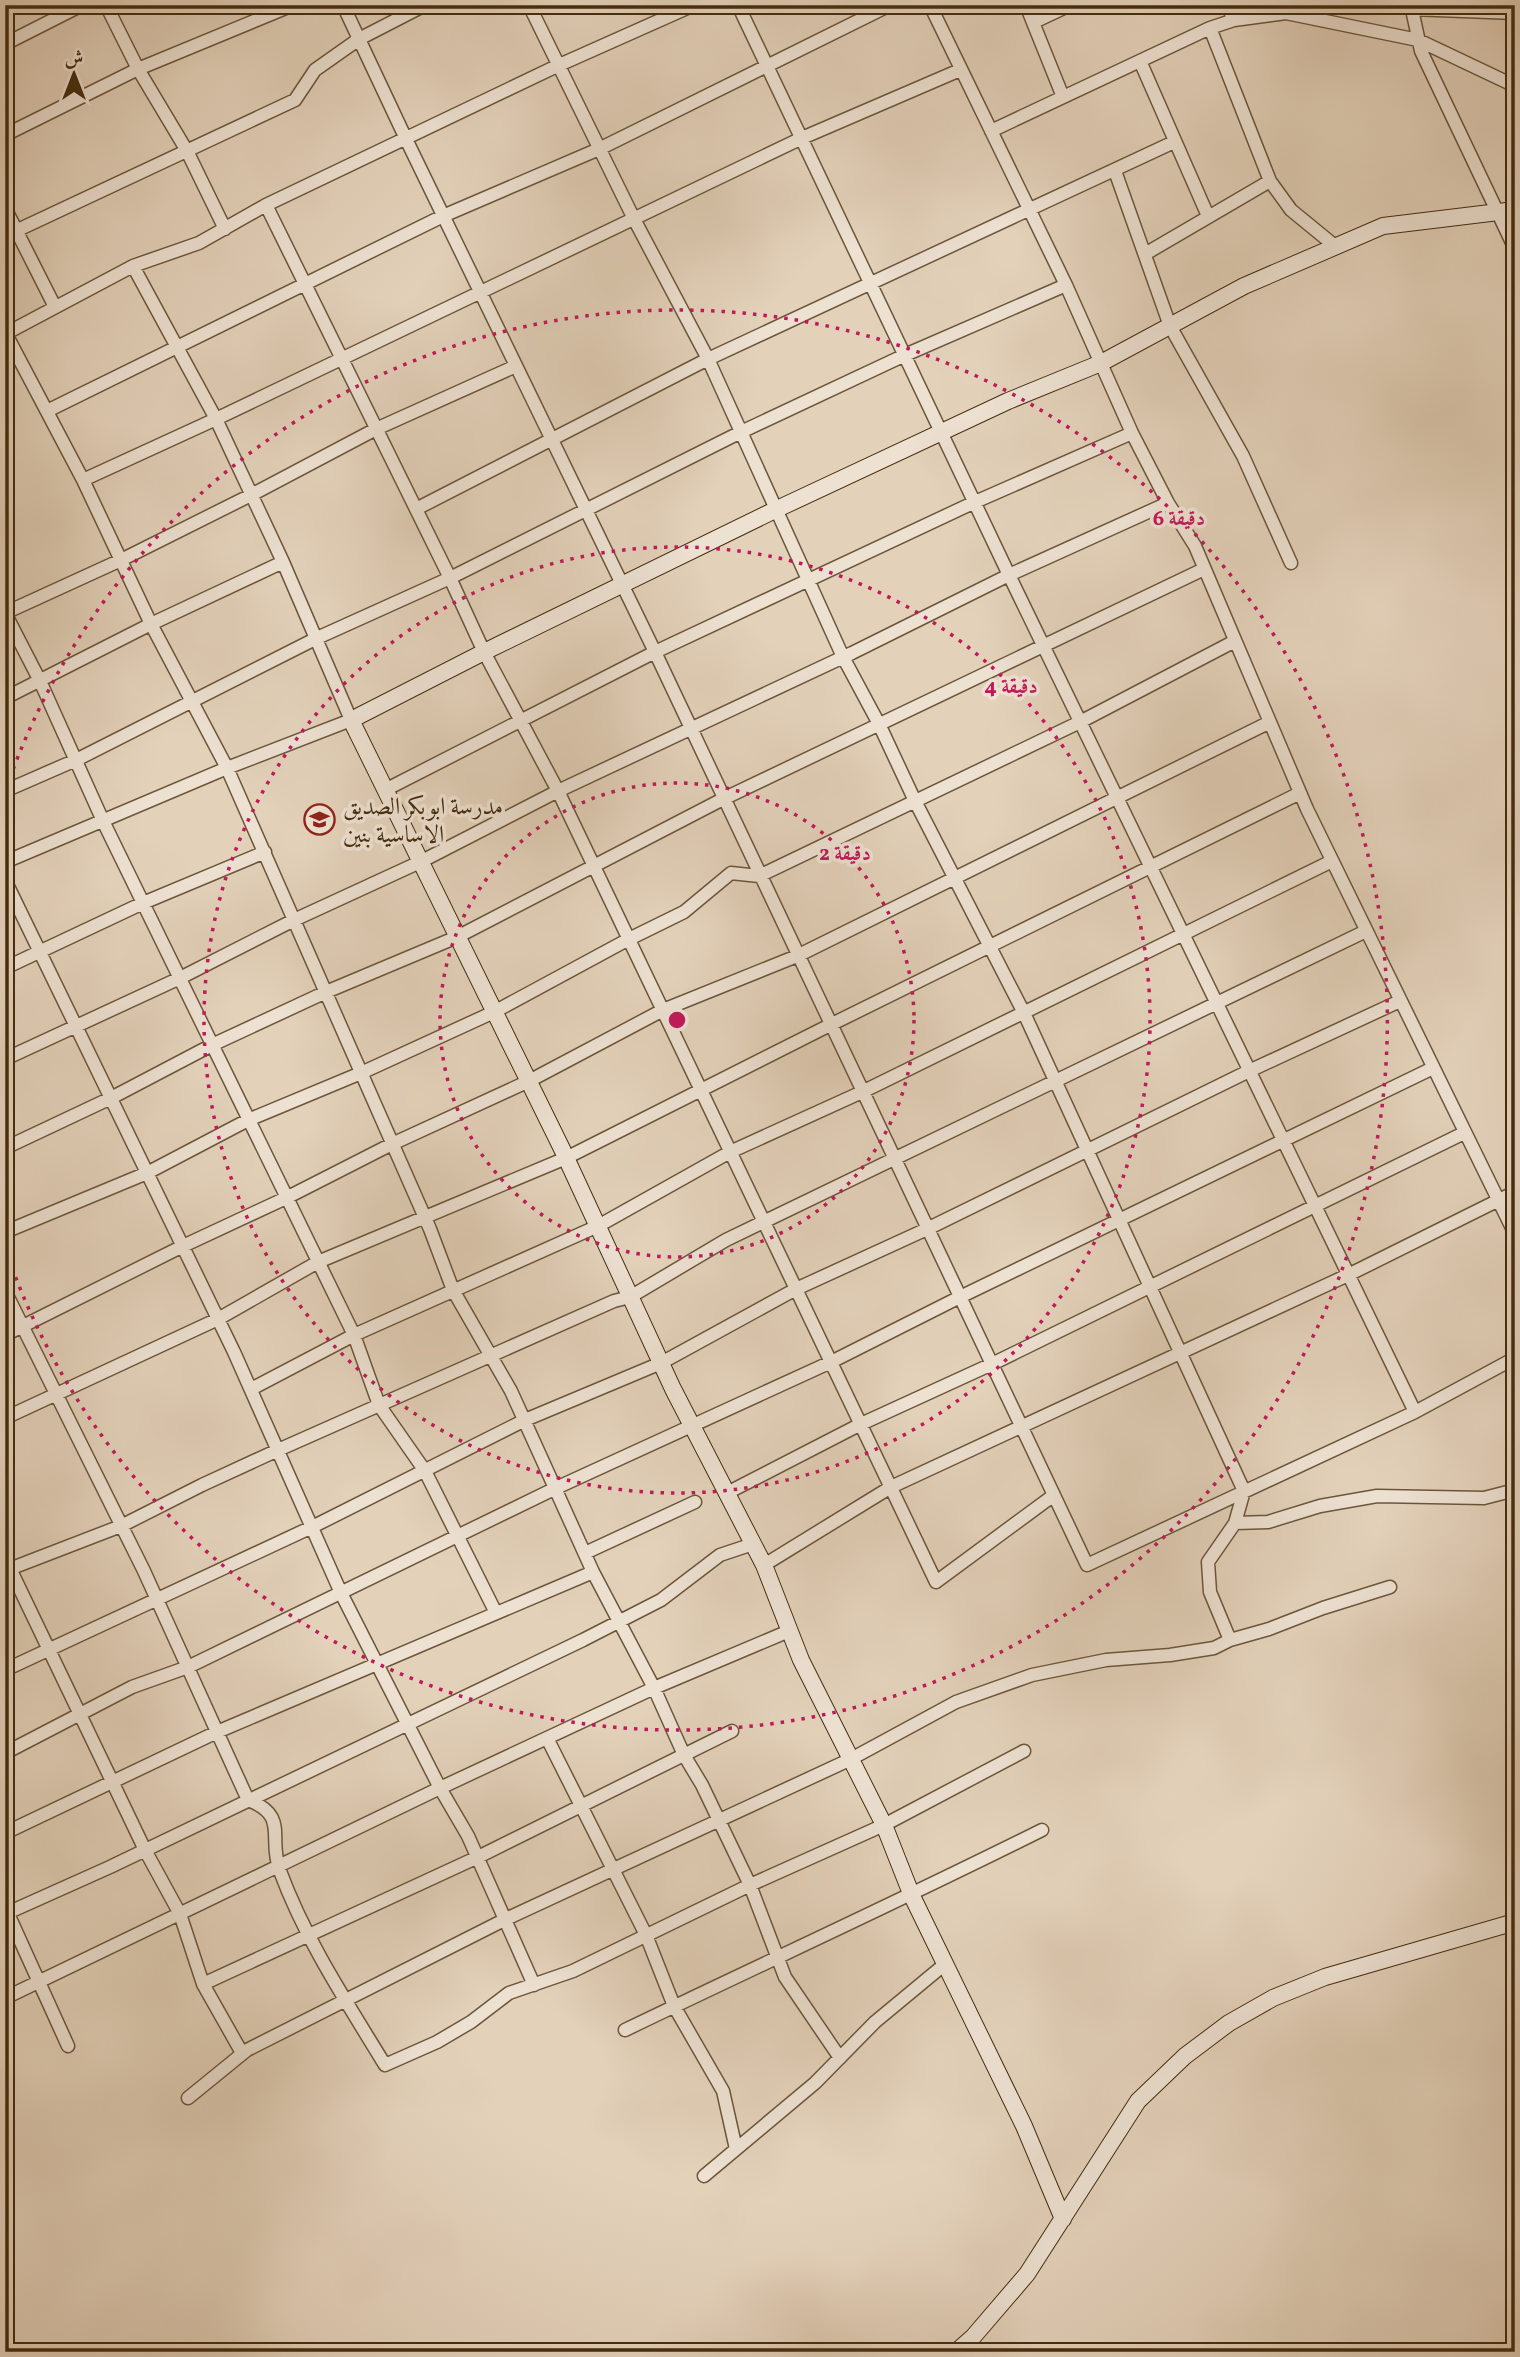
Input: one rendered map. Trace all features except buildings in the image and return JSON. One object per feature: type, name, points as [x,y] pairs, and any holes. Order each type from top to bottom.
[{"type":"street","points":[[5,44],[82,5]]},
{"type":"street","points":[[106,5],[138,69],[187,151],[225,229]]},
{"type":"street","points":[[5,135],[138,69],[293,5]]},
{"type":"street","points":[[343,5],[655,652],[1087,1564],[1415,1412],[1515,1359]]},
{"type":"street","points":[[11,234],[295,100],[315,70],[359,39],[425,5]]},
{"type":"street","points":[[529,5],[634,219],[708,359],[843,657],[1024,1013],[1244,1491],[1235,1523],[1208,1562],[1210,1592],[1230,1640]]},
{"type":"street","points":[[694,5],[557,66],[266,205],[199,243],[133,266],[6,334],[83,480],[151,624],[228,768],[424,1216],[453,1290],[525,1420],[593,1572],[654,1688],[684,1755],[750,1885],[785,1977],[840,2058]]},
{"type":"street","points":[[738,5],[1042,645],[1415,1412]]},
{"type":"street","points":[[47,411],[443,216],[599,149],[890,5]]},
{"type":"street","points":[[930,5],[1066,285],[1132,433],[1168,503],[1195,546],[1300,793],[1515,1234]]},
{"type":"street","points":[[1026,5],[1063,97]]},
{"type":"street","points":[[1034,22],[1070,5]]},
{"type":"street","points":[[1227,5],[1234,20]]},
{"type":"street","points":[[991,131],[1210,28],[1234,20],[1286,13],[1418,40],[1514,86],[1515,14],[1411,7],[1418,40],[1421,51],[1515,249]]},
{"type":"street","points":[[1210,28],[1270,181],[1291,210],[1335,246]]},
{"type":"street","points":[[1140,61],[1208,216]]},
{"type":"street","points":[[83,480],[802,138],[960,70]]},
{"type":"street","points":[[416,509],[708,359],[1174,142]]},
{"type":"street","points":[[1115,171],[1170,326],[1243,456],[1291,563]]},
{"type":"street","points":[[1145,254],[1270,181]]},
{"type":"street","points":[[266,205],[484,652],[558,791],[936,1582],[1054,1495]]},
{"type":"street","points":[[5,208],[11,234],[55,307]]},
{"type":"street","points":[[5,862],[228,768],[351,720],[775,510],[940,432],[1101,363],[1244,286],[1335,246],[1383,226],[1515,210]]},
{"type":"street","points":[[133,266],[216,419],[283,562],[351,720],[566,1158],[661,1363],[764,1565],[789,1630],[849,1760],[884,1825],[912,1896],[1024,2126],[1063,2219]]},
{"type":"street","points":[[5,791],[76,760],[317,638],[450,578],[741,432],[905,355],[1066,285]]},
{"type":"street","points":[[496,1613],[425,1471],[379,1405],[354,1335],[103,821],[40,681],[5,612],[251,495],[376,429],[516,366]]},
{"type":"street","points":[[385,790],[655,652],[975,502],[1132,433]]},
{"type":"street","points":[[5,1059],[421,862],[558,791],[843,657],[1009,575],[1168,503]]},
{"type":"street","points":[[5,698],[151,624],[283,562]]},
{"type":"street","points":[[5,1148],[111,1098],[212,1045],[326,992],[457,937],[723,799],[1204,569]]},
{"type":"street","points":[[5,1232],[148,1173],[248,1120],[361,1073],[494,1012],[684,912],[731,873],[760,876],[1080,722],[1236,642]]},
{"type":"street","points":[[5,1335],[392,1144],[528,1081],[663,1010],[797,956],[1270,722]]},
{"type":"street","points":[[5,1418],[218,1319],[317,1262],[566,1158],[1300,793]]},
{"type":"street","points":[[5,968],[143,903],[265,852]]},
{"type":"street","points":[[251,1390],[354,1335],[598,1226],[730,1152],[862,1092],[1332,861]]},
{"type":"street","points":[[5,880],[218,1319],[341,1593],[379,1663],[440,1788],[468,1836],[534,1985]]},
{"type":"street","points":[[243,2053],[203,1984],[180,1914],[145,1850],[50,1649],[7,1567],[121,1526],[278,1450],[614,1301],[631,1297],[726,1240],[1366,931]]},
{"type":"street","points":[[5,1670],[312,1527],[525,1420],[661,1363],[796,1289],[928,1229],[1249,1070],[1400,1000]]},
{"type":"street","points":[[5,1753],[131,1687],[188,1667],[556,1488],[831,1362],[1433,1068]]},
{"type":"street","points":[[727,1493],[861,1424],[992,1364],[1464,1133]]},
{"type":"street","points":[[764,1565],[891,1488],[1348,1275],[1515,1192]]},
{"type":"street","points":[[5,1291],[156,1599],[248,1800],[264,1806],[275,1819],[278,1867],[307,1936],[386,2065],[437,2042],[471,2022],[509,1993],[573,1971],[750,1885],[884,1825],[1024,1751]]},
{"type":"street","points":[[1235,1523],[1268,1521],[1321,1506],[1377,1496],[1484,1498],[1515,1490]]},
{"type":"street","points":[[585,1553],[695,1502]]},
{"type":"street","points":[[68,2046],[6,1912],[145,1850],[618,1622],[661,1600],[720,1555],[753,1544]]},
{"type":"street","points":[[5,1833],[217,1732],[593,1572]]},
{"type":"street","points":[[188,2098],[243,2053],[506,1919],[849,1760],[956,1702],[1032,1675],[1106,1660],[1214,1648],[1322,1608],[1390,1587]]},
{"type":"street","points":[[5,1998],[440,1788],[654,1688],[789,1630]]},
{"type":"street","points":[[203,1984],[478,1857],[732,1731]]},
{"type":"street","points":[[547,1738],[646,1935],[674,2006],[723,2091],[736,2149]]},
{"type":"street","points":[[625,2030],[776,1956],[912,1896],[1042,1830]]},
{"type":"street","points":[[956,2352],[973,2337],[1027,2274],[1138,2101],[1185,2056],[1229,2023],[1273,1998],[1325,1977],[1515,1922]]},
{"type":"street","points":[[704,2176],[815,2083],[875,2022],[945,1964]]},
{"type":"place","name":"مدرسة ابوبكر الصديق الاساسية بنين","points":[[320,820]]}]
